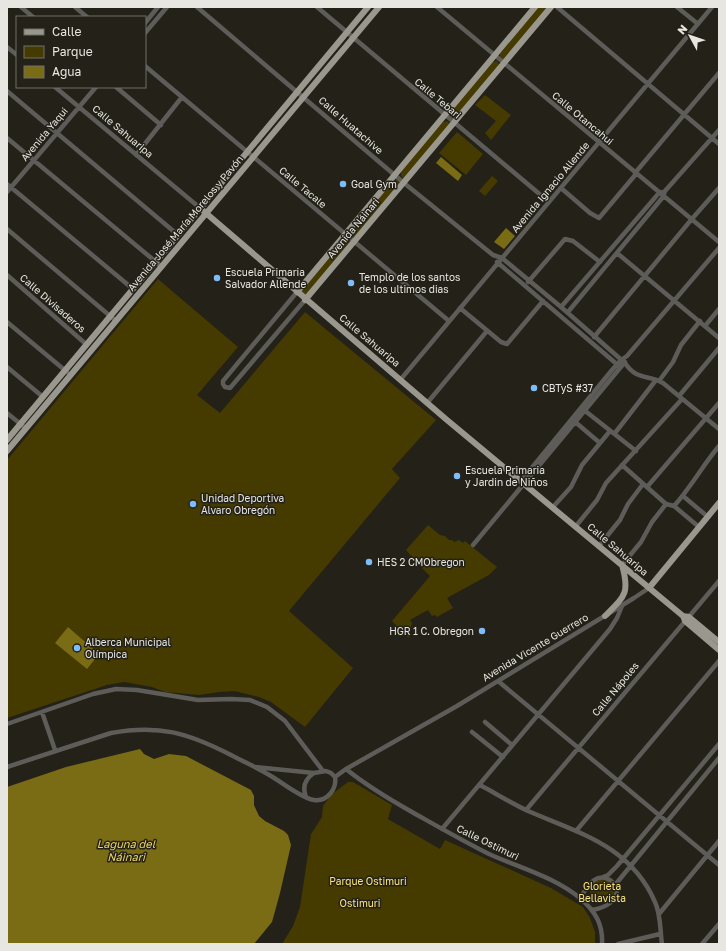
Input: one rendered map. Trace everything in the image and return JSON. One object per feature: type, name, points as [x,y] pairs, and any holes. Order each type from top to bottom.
[{"type":"main road","name":"Avenida José María Morelos y Pavón","points":[[7,451],[43,397],[368,7]]},
{"type":"main road","name":"Avenida José María Morelos y Pavón","points":[[7,440],[23,427],[71,375],[378,7]]},
{"type":"main road","name":"Avenida Náinari","points":[[297,292],[535,7]]},
{"type":"main road","name":"Avenida Náinari","points":[[306,300],[552,7]]},
{"type":"main road","name":"Calle Sahuaripa","points":[[200,208],[306,300],[428,402],[447,420],[686,618]]},
{"type":"main road","name":"Avenida Vicente Guerrero","points":[[649,588],[719,503]]},
{"type":"main road","points":[[605,616],[621,599],[626,589],[626,577],[622,565]]},
{"type":"main road","points":[[686,618],[719,642]]},
{"type":"main road","points":[[686,618],[719,650]]},
{"type":"street","points":[[21,7],[32,16]]},
{"type":"street","points":[[75,7],[86,16]]},
{"type":"street","points":[[146,22],[158,7]]},
{"type":"street","points":[[146,32],[167,7]]},
{"type":"street","name":"Calle Huatachive","points":[[197,7],[395,175],[493,255],[498,263],[619,366]]},
{"type":"street","name":"Calle Tebari","points":[[317,7],[549,202]]},
{"type":"street","name":"Calle Otancahui","points":[[437,7],[663,197],[719,242]]},
{"type":"street","points":[[557,7],[719,144]]},
{"type":"street","points":[[677,7],[698,24]]},
{"type":"street","name":"Avenida Ignacio Allende","points":[[400,379],[712,7]]},
{"type":"street","points":[[7,47],[16,54]]},
{"type":"street","name":"Calle Tacale","points":[[146,67],[449,322]]},
{"type":"street","points":[[561,188],[590,213],[599,218],[719,73]]},
{"type":"street","name":"Calle Sahuaripa","points":[[56,88],[200,208]]},
{"type":"street","name":"Avenida Yaqui","points":[[7,192],[95,88]]},
{"type":"street","points":[[117,88],[161,124]]},
{"type":"street","points":[[7,92],[178,235]]},
{"type":"street","points":[[136,155],[182,97]]},
{"type":"street","points":[[568,312],[663,197],[665,191],[719,130]]},
{"type":"street","points":[[7,138],[162,267]]},
{"type":"street","points":[[7,184],[133,289]]},
{"type":"street","points":[[594,336],[719,188]]},
{"type":"street","points":[[561,307],[659,193],[665,191]]},
{"type":"street","points":[[7,229],[116,321]]},
{"type":"street","points":[[525,286],[565,239],[573,241],[600,262]]},
{"type":"street","points":[[522,482],[575,423],[627,356],[718,250]]},
{"type":"street","points":[[617,254],[719,338]]},
{"type":"street","name":"Calle Huatachive","points":[[493,255],[502,258],[568,312],[623,361],[628,368]]},
{"type":"street","name":"Calle Divisaderos","points":[[7,275],[87,344]]},
{"type":"street","name":"Avenida Náinari","points":[[297,292],[223,381],[226,388],[230,388],[306,300]]},
{"type":"street","points":[[460,308],[501,342],[507,344],[543,301]]},
{"type":"street","points":[[705,326],[719,309]]},
{"type":"street","points":[[553,507],[571,487],[582,465],[600,443],[612,432],[673,362],[681,345],[700,321]]},
{"type":"street","points":[[7,322],[71,375]]},
{"type":"street","points":[[428,402],[487,331]]},
{"type":"street","points":[[576,526],[597,500],[604,485],[636,451],[719,348]]},
{"type":"street","points":[[619,366],[628,368],[640,376],[658,380],[719,429]]},
{"type":"street","points":[[473,545],[571,419],[619,366]]},
{"type":"street","points":[[7,367],[43,397]]},
{"type":"street","points":[[599,546],[617,524],[628,504],[719,403]]},
{"type":"street","points":[[581,407],[636,451]]},
{"type":"street","points":[[7,414],[23,427]]},
{"type":"street","points":[[571,419],[600,443]]},
{"type":"street","points":[[674,506],[719,446]]},
{"type":"street","points":[[622,465],[666,504],[674,506],[699,527]]},
{"type":"street","points":[[683,496],[708,516]]},
{"type":"street","points":[[622,565],[641,542],[652,522],[666,504]]},
{"type":"street","name":"Calle Nápoles","points":[[526,810],[686,618],[719,581]]},
{"type":"street","name":"Avenida Vicente Guerrero","points":[[335,777],[346,769],[456,706],[622,606],[649,588]]},
{"type":"street","points":[[442,829],[610,629],[622,606]]},
{"type":"street","points":[[576,831],[719,661]]},
{"type":"street","points":[[498,680],[719,865]]},
{"type":"street","points":[[7,724],[93,694],[116,689],[137,690],[198,700],[250,700],[267,706],[285,721],[323,771]]},
{"type":"street","points":[[42,712],[55,750]]},
{"type":"street","points":[[485,722],[512,745]]},
{"type":"street","points":[[7,767],[55,750],[111,733],[123,730],[154,729],[193,737],[255,767],[306,797],[317,800],[328,796],[334,788],[335,777],[331,773],[323,771],[314,773],[255,767]]},
{"type":"street","points":[[472,732],[503,757]]},
{"type":"street","points":[[580,898],[589,884],[613,871],[719,744]]},
{"type":"street","points":[[615,885],[719,758]]},
{"type":"street","name":"Calle Ostimuri","points":[[346,769],[373,790],[442,829],[489,854],[554,882],[580,898],[592,910],[600,922],[602,944]]},
{"type":"street","points":[[306,797],[304,790],[305,784],[308,777],[314,773]]},
{"type":"street","points":[[480,785],[526,810],[599,842],[630,865],[650,893],[659,914],[662,944]]},
{"type":"street","points":[[659,914],[719,841]]},
{"type":"street","points":[[592,910],[604,907],[614,900],[617,891],[612,881],[603,877]]},
{"type":"street","points":[[702,944],[719,924]]},
{"type":"street","points":[[618,944],[660,934]]},
{"type":"green space","points":[[538,7],[549,7],[504,59],[502,59],[500,54]]},
{"type":"green space","points":[[497,61],[499,66],[455,118],[451,117],[450,113],[453,108],[492,62]]},
{"type":"green space","points":[[485,95],[511,115],[491,140],[485,133],[496,121],[475,105]]},
{"type":"green space","points":[[447,121],[450,123],[405,178],[403,178],[401,173],[403,168],[443,122]]},
{"type":"green space","points":[[457,132],[483,154],[466,175],[439,153]]},
{"type":"green space","points":[[492,176],[498,181],[485,196],[479,191]]},
{"type":"green space","points":[[397,180],[400,183],[355,237],[351,236],[351,232],[393,181]]},
{"type":"green space","points":[[347,239],[350,242],[305,296],[301,291],[343,240]]},
{"type":"green space","name":"Unidad Deportiva Alvaro Obregón","points":[[158,279],[238,347],[197,395],[220,413],[305,312],[436,420],[392,469],[400,478],[289,611],[353,668],[305,727],[271,702],[259,697],[234,691],[199,695],[165,692],[152,687],[124,682],[107,685],[7,718],[7,460]]},
{"type":"green space","points":[[428,525],[449,540],[454,542],[459,540],[463,543],[465,541],[497,567],[489,575],[447,598],[453,608],[437,617],[435,615],[432,616],[428,610],[410,620],[412,623],[409,638],[392,621],[430,576],[406,550]]},
{"type":"green space","name":"Parque Ostimuri","points":[[348,782],[353,782],[392,805],[388,819],[440,849],[445,840],[551,888],[583,907],[590,918],[595,932],[595,944],[282,944],[293,926],[300,907],[311,834],[322,817],[323,806],[331,795]]},
{"type":"green space","name":"Glorieta Bellavista","points":[[602,879],[611,882],[614,891],[611,900],[602,903],[593,900],[590,891],[593,882]]},
{"type":"water","points":[[441,157],[462,175],[458,181],[436,163]]},
{"type":"water","points":[[506,228],[515,236],[504,249],[494,242]]},
{"type":"water","name":"Alberca Municipal Olímpica","points":[[68,627],[99,654],[87,669],[55,643]]},
{"type":"water","name":"Laguna del Náinari","points":[[140,749],[144,754],[154,759],[169,754],[186,756],[251,790],[254,796],[254,805],[259,816],[288,835],[291,845],[272,922],[254,944],[7,944],[7,787],[66,767]]},
{"type":"place","name":"Goal Gym","points":[[343,184]]},
{"type":"place","name":"Escuela Primaria Salvador Allende","points":[[217,278]]},
{"type":"place","name":"Templo de los santos de los ultimos dias","points":[[351,283]]},
{"type":"place","name":"CBTyS #37","points":[[534,388]]},
{"type":"place","name":"Escuela Primaria y Jardin de Niños","points":[[457,476]]},
{"type":"place","name":"Unidad Deportiva Alvaro Obregón","points":[[193,504]]},
{"type":"place","name":"HES 2 CMObregon","points":[[369,562]]},
{"type":"place","name":"HGR 1 C. Obregon","points":[[482,631]]},
{"type":"place","name":"Alberca Municipal Olímpica","points":[[77,648]]},
{"type":"park label","name":"Ostimuri","points":[[360,903]]}]
